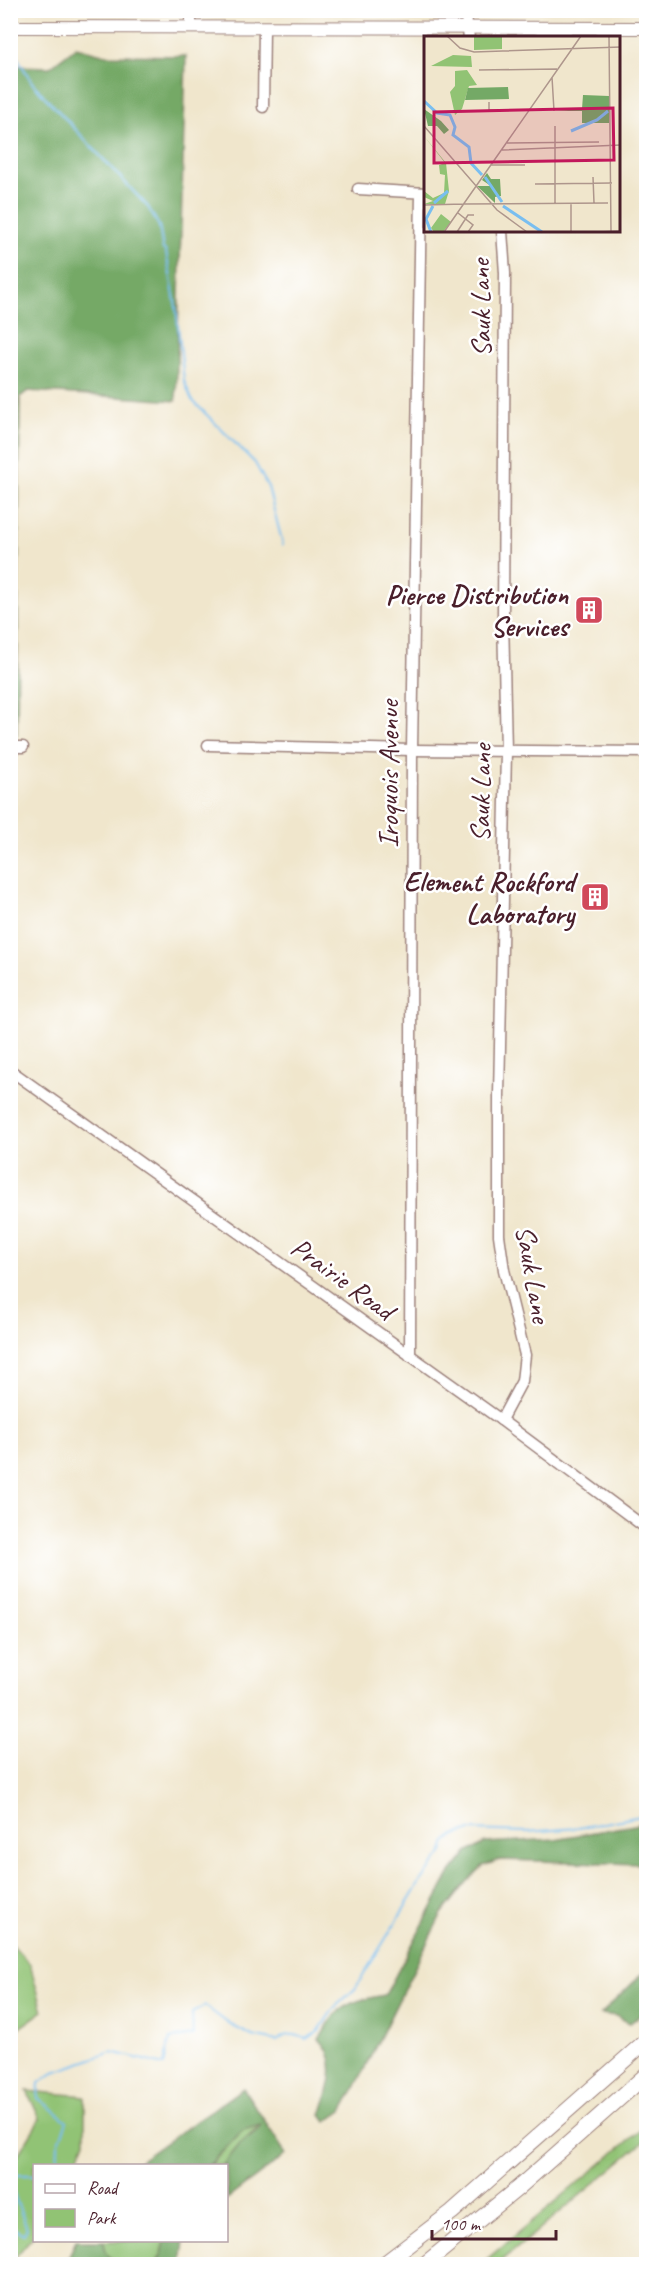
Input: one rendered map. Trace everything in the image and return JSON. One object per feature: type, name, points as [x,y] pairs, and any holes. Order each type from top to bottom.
[{"type":"highway","points":[[384,2265],[452,2212],[646,2042]]},
{"type":"highway","points":[[425,2265],[518,2188],[646,2075]]},
{"type":"main road","points":[[10,27],[191,27],[468,33],[646,28]]},
{"type":"street","points":[[191,10],[191,27]]},
{"type":"street","points":[[465,10],[468,33]]},
{"type":"street","points":[[263,107],[264,28]]},
{"type":"street","points":[[358,189],[423,193]]},
{"type":"street","name":"Iroquois Avenue","points":[[410,1356],[412,750],[423,193]]},
{"type":"street","name":"Sauk Lane","points":[[501,1420],[522,1381],[525,1355],[504,1270],[500,1235],[499,1095],[506,751],[503,617],[505,273],[502,232]]},
{"type":"street","points":[[208,745],[646,752]]},
{"type":"street","points":[[10,747],[23,747]]},
{"type":"street","name":"Prairie Road","points":[[10,1070],[501,1420],[646,1528]]},
{"type":"green space","points":[[76,47],[106,55],[186,56],[176,401],[28,391],[20,397],[17,735],[11,736],[11,66],[50,67]]},
{"type":"green space","points":[[646,1823],[646,1866],[500,1860],[483,1866],[441,1915],[352,2094],[342,2111],[326,2122],[321,2115],[330,2086],[331,2066],[326,2047],[319,2039],[331,2020],[346,2006],[385,1995],[450,1874],[467,1853],[485,1843],[555,1839]]},
{"type":"green space","points":[[10,1942],[30,1964],[43,2011],[11,2034]]},
{"type":"green space","points":[[646,1970],[646,2011],[630,2023],[616,2016],[601,2014]]},
{"type":"green space","points":[[243,2088],[286,2154],[228,2198],[228,2164],[224,2164],[240,2144],[261,2125],[243,2130],[210,2164],[135,2164]]},
{"type":"green space","points":[[27,2091],[85,2096],[85,2141],[75,2164],[33,2164],[33,2236],[11,2262],[11,2166],[40,2119]]},
{"type":"green space","points":[[262,2124],[240,2144],[224,2164],[211,2164],[243,2130]]},
{"type":"green space","points":[[646,2126],[646,2140],[498,2264],[481,2264]]},
{"type":"green space","points":[[76,2242],[104,2242],[108,2255],[120,2264],[65,2264]]},
{"type":"green space","points":[[104,2242],[165,2242],[162,2254],[156,2264],[122,2263],[109,2257]]},
{"type":"green space","points":[[165,2242],[184,2242],[181,2264],[156,2264],[162,2254]]},
{"type":"waterway","points":[[10,45],[33,84],[148,207],[159,226],[176,307],[184,381],[192,400],[255,463],[268,487],[283,545]]},
{"type":"waterway","points":[[57,2164],[58,2145],[67,2121],[38,2098],[39,2083],[54,2072],[112,2052],[164,2065],[170,2039],[193,2035],[192,2013],[205,2006],[229,2024],[252,2036],[277,2041],[284,2036],[291,2035],[306,2039],[318,2032],[334,2008],[355,1989],[419,1884],[443,1852],[446,1842],[455,1835],[471,1830],[526,1832],[578,1828],[646,1815]]},
{"type":"waterway","points":[[10,2181],[14,2175],[33,2175]]},
{"type":"waterway","points":[[10,2184],[27,2228],[24,2234],[10,2223]]},
{"type":"place","name":"Pierce Distribution Services","points":[[589,610]]},
{"type":"place","name":"Element Rockford Laboratory","points":[[595,897]]}]
